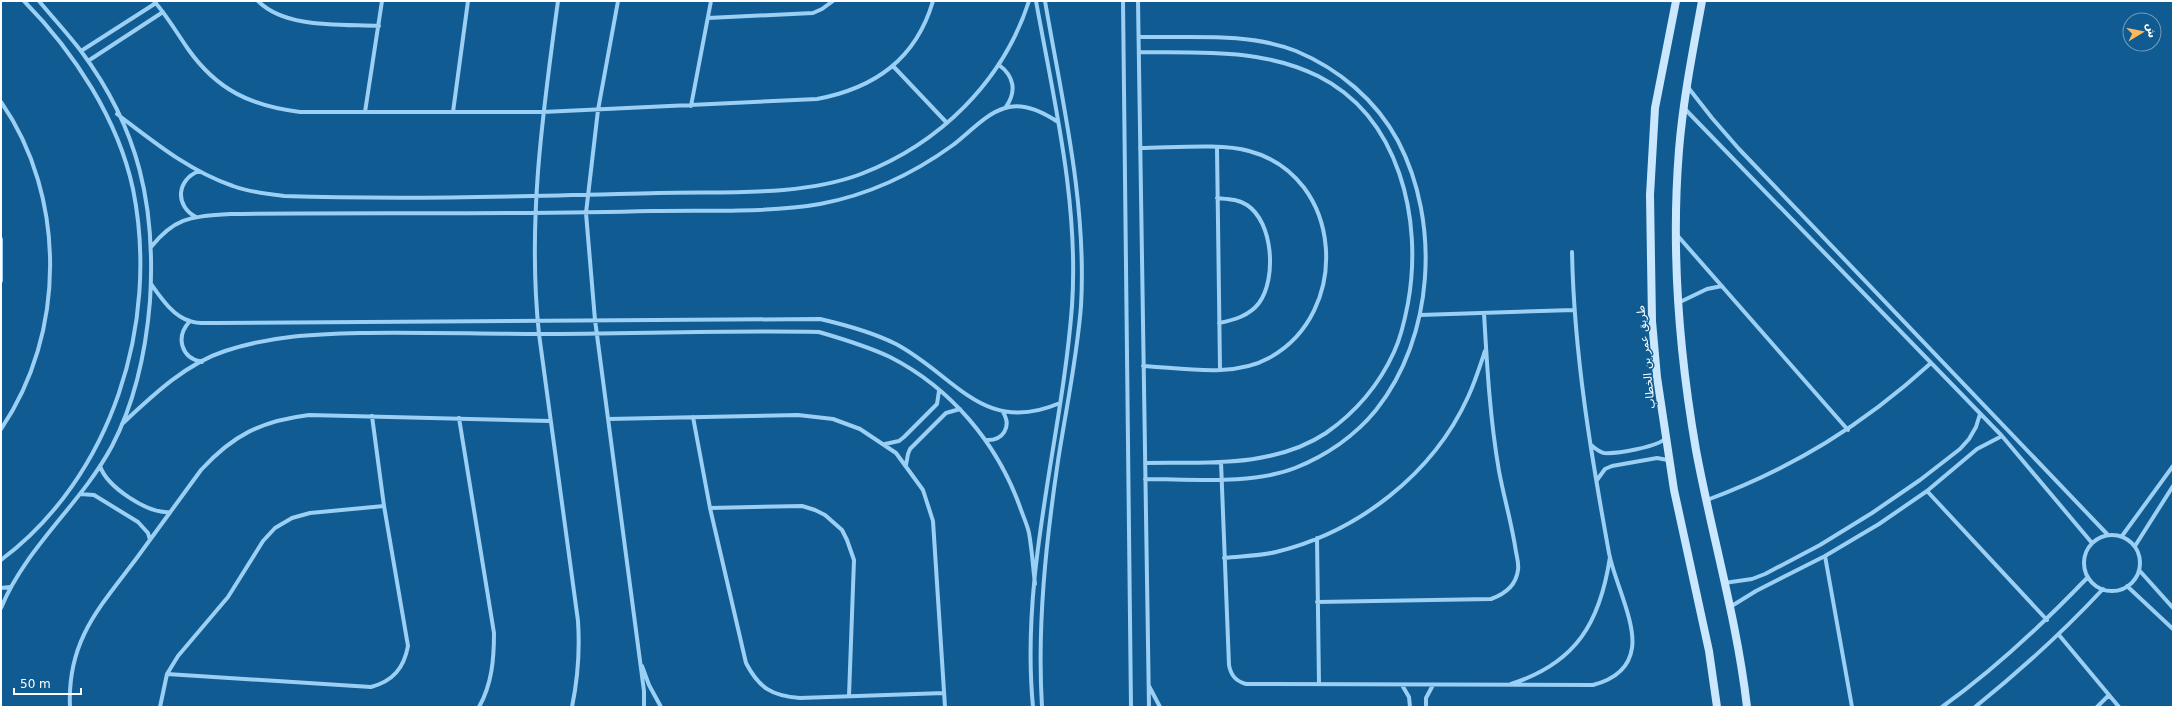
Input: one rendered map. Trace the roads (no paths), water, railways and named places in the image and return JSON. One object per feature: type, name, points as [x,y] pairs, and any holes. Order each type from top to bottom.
[{"type":"street","points":[[1,560],[32,534],[57,507],[83,469],[112,415],[125,376],[132,343],[138,305],[140,269],[139,229],[132,188],[114,135],[102,107],[80,70],[57,38],[24,1]]},
{"type":"street","points":[[1,608],[10,587],[29,558],[80,494],[100,466],[122,424],[136,383],[143,351],[151,284],[151,247],[147,198],[139,165],[118,114],[88,61],[40,1]]},
{"type":"street","points":[[258,1],[279,16],[295,20],[379,26]]},
{"type":"street","points":[[365,112],[382,1]]},
{"type":"street","points":[[453,112],[468,1]]},
{"type":"street","points":[[558,1],[543,112],[536,196],[537,320],[578,621],[580,652],[577,684],[572,707]]},
{"type":"street","points":[[618,1],[598,110],[587,194],[586,213],[595,320],[644,691],[644,707]]},
{"type":"street","points":[[691,106],[711,1]]},
{"type":"street","points":[[708,18],[813,13],[822,9],[833,1]]},
{"type":"street","points":[[81,51],[155,2],[205,71],[226,88],[248,100],[274,108],[300,112],[543,112],[817,99],[855,90],[882,75],[893,66],[909,49],[919,34],[933,1]]},
{"type":"street","points":[[118,114],[172,155],[199,171],[233,186],[254,192],[284,196],[536,196],[771,190],[816,186],[859,174],[900,156],[938,131],[971,101],[999,65],[1013,41],[1029,1]]},
{"type":"street","points":[[1033,707],[1032,652],[1036,584],[1050,459],[1067,364],[1072,303],[1072,242],[1067,181],[1036,1]]},
{"type":"street","points":[[1042,707],[1042,604],[1058,461],[1075,366],[1081,304],[1081,250],[1076,180],[1044,1]]},
{"type":"street","points":[[1123,1],[1131,707]]},
{"type":"street","points":[[1138,1],[1149,707]]},
{"type":"street","name":"طريق عمر بن الخطاب","points":[[1676,1],[1655,108],[1650,195],[1652,321],[1657,377],[1666,438],[1710,659],[1715,705]]},
{"type":"street","points":[[1702,1],[1687,85],[1676,191],[1676,233],[1680,302],[1689,402],[1707,500],[1739,652],[1747,707]]},
{"type":"street","points":[[88,61],[163,12]]},
{"type":"street","points":[[1139,37],[1227,38],[1262,42],[1295,51],[1326,66],[1354,86],[1378,111],[1398,140],[1411,172],[1419,199],[1425,242],[1424,279],[1420,315],[1409,350],[1395,382],[1375,411],[1350,436],[1322,454],[1293,468],[1256,477],[1221,479],[1145,479]]},
{"type":"street","points":[[1139,52],[1259,56],[1290,64],[1320,77],[1347,95],[1373,124],[1388,145],[1401,174],[1409,206],[1414,242],[1413,279],[1406,316],[1395,351],[1377,383],[1354,410],[1325,433],[1292,450],[1257,459],[1221,462],[1145,463]]},
{"type":"street","points":[[999,65],[1011,77],[1013,84],[1012,97],[1006,107]]},
{"type":"street","points":[[893,66],[947,123]]},
{"type":"street","points":[[1687,85],[1712,118],[1739,149],[2108,535]]},
{"type":"street","points":[[1,102],[9,113],[31,160],[42,195],[47,224],[50,282],[41,340],[32,368],[20,395],[1,429]]},
{"type":"street","points":[[151,247],[170,226],[181,220],[230,214],[535,215],[772,208],[820,204],[867,192],[912,172],[953,145],[988,117],[1006,107],[1025,107],[1044,112],[1058,122]]},
{"type":"street","points":[[1684,108],[2002,436],[2092,543]]},
{"type":"street","points":[[1,111],[9,113]]},
{"type":"street","points":[[1140,148],[1217,148],[1249,151],[1279,164],[1303,186],[1320,214],[1326,246],[1325,278],[1318,303],[1306,326],[1289,345],[1268,359],[1245,367],[1220,370],[1143,366]]},
{"type":"street","points":[[1217,148],[1220,370]]},
{"type":"street","points":[[196,217],[184,208],[180,193],[186,179],[199,171]]},
{"type":"street","points":[[1217,198],[1232,199],[1246,204],[1256,212],[1264,227],[1270,257],[1269,273],[1259,302],[1248,313],[1234,320],[1219,323]]},
{"type":"street","points":[[1676,233],[1848,430]]},
{"type":"street","points":[[1,239],[1,281]]},
{"type":"street","points":[[1221,462],[1229,666],[1234,678],[1246,684],[1506,686],[1594,685],[1607,681],[1619,673],[1630,655],[1632,634],[1610,556],[1584,409],[1574,310],[1572,252]]},
{"type":"street","points":[[151,284],[163,301],[178,315],[190,322],[330,323],[537,320],[820,319],[859,328],[895,344],[929,365],[960,390],[984,406],[1003,412],[1023,414],[1043,410],[1060,403]]},
{"type":"street","points":[[1680,302],[1693,294],[1722,286]]},
{"type":"street","points":[[1420,315],[1574,310]]},
{"type":"street","points":[[1317,602],[1491,598],[1502,596],[1510,589],[1516,580],[1519,569],[1492,420],[1484,313]]},
{"type":"street","points":[[190,322],[182,332],[182,346],[189,357],[202,362]]},
{"type":"street","points":[[122,424],[161,390],[202,362],[222,352],[244,345],[302,335],[407,332],[597,334],[819,332],[855,342],[890,357],[923,377],[960,409],[986,440],[1012,484],[1029,532],[1036,584]]},
{"type":"street","points":[[1224,558],[1275,552],[1317,538],[1369,512],[1408,480],[1442,441],[1468,397],[1486,349]]},
{"type":"street","points":[[1707,500],[1772,473],[1848,430],[1877,409],[1931,363]]},
{"type":"street","points":[[885,444],[899,441],[904,437],[937,404],[939,391]]},
{"type":"street","points":[[906,465],[908,454],[914,445],[946,413],[960,409]]},
{"type":"street","points":[[986,440],[996,439],[1005,432],[1007,422],[1003,412]]},
{"type":"street","points":[[70,707],[72,668],[81,639],[94,612],[150,540],[200,470],[218,452],[238,437],[260,425],[284,418],[309,414],[550,421]]},
{"type":"street","points":[[1724,583],[1752,580],[1765,574],[1820,545],[1884,505],[1931,473],[1960,449],[1973,433],[1980,414]]},
{"type":"street","points":[[608,419],[798,415],[833,419],[860,429],[885,444],[906,465],[923,490],[934,521],[945,707]]},
{"type":"street","points":[[167,674],[356,687],[372,687],[383,684],[393,678],[404,663],[408,646],[384,506],[372,416]]},
{"type":"street","points":[[694,417],[710,508],[746,663],[754,678],[767,690],[783,697],[800,698],[944,693]]},
{"type":"street","points":[[459,418],[494,633],[494,656],[490,678],[479,707]]},
{"type":"street","points":[[1730,607],[1756,590],[1825,556],[1878,524],[1927,490],[1977,449],[2002,436]]},
{"type":"street","points":[[1591,444],[1596,450],[1610,453],[1655,445],[1666,438]]},
{"type":"street","points":[[1597,481],[1605,469],[1612,466],[1662,457],[1670,461]]},
{"type":"street","points":[[100,466],[102,474],[112,485],[154,511],[170,512]]},
{"type":"street","points":[[2122,536],[2173,466]]},
{"type":"street","points":[[2135,546],[2173,486]]},
{"type":"street","points":[[1927,490],[2047,620]]},
{"type":"street","points":[[80,494],[94,495],[138,522],[148,532],[150,540]]},
{"type":"street","points":[[160,707],[167,674],[178,656],[228,597],[263,541],[275,528],[292,518],[310,513],[384,506]]},
{"type":"street","points":[[710,508],[802,506],[825,515],[842,530],[854,560],[849,696]]},
{"type":"street","points":[[2108,535],[2122,536],[2135,546],[2140,561],[2137,576],[2127,586],[2111,591],[2103,589],[2094,584],[2088,577],[2084,559],[2092,543],[2108,535]]},
{"type":"street","points":[[1317,538],[1319,684]]},
{"type":"street","points":[[1506,686],[1531,678],[1553,665],[1572,648],[1588,628],[1599,606],[1606,581],[1610,556]]},
{"type":"street","points":[[1825,556],[1852,707]]},
{"type":"street","points":[[2139,570],[2173,608]]},
{"type":"street","points":[[1942,707],[2006,657],[2047,620],[2088,577]]},
{"type":"street","points":[[2127,586],[2173,629]]},
{"type":"street","points":[[1,588],[10,587]]},
{"type":"street","points":[[1975,707],[2018,673],[2060,635],[2103,589]]},
{"type":"street","points":[[2060,635],[2119,707]]},
{"type":"street","points":[[638,653],[648,685],[661,707]]},
{"type":"street","points":[[1148,683],[1160,707]]},
{"type":"street","points":[[1402,685],[1409,697],[1410,707]]},
{"type":"street","points":[[1426,707],[1426,698],[1433,685]]},
{"type":"street","points":[[2097,707],[2109,695]]}]
